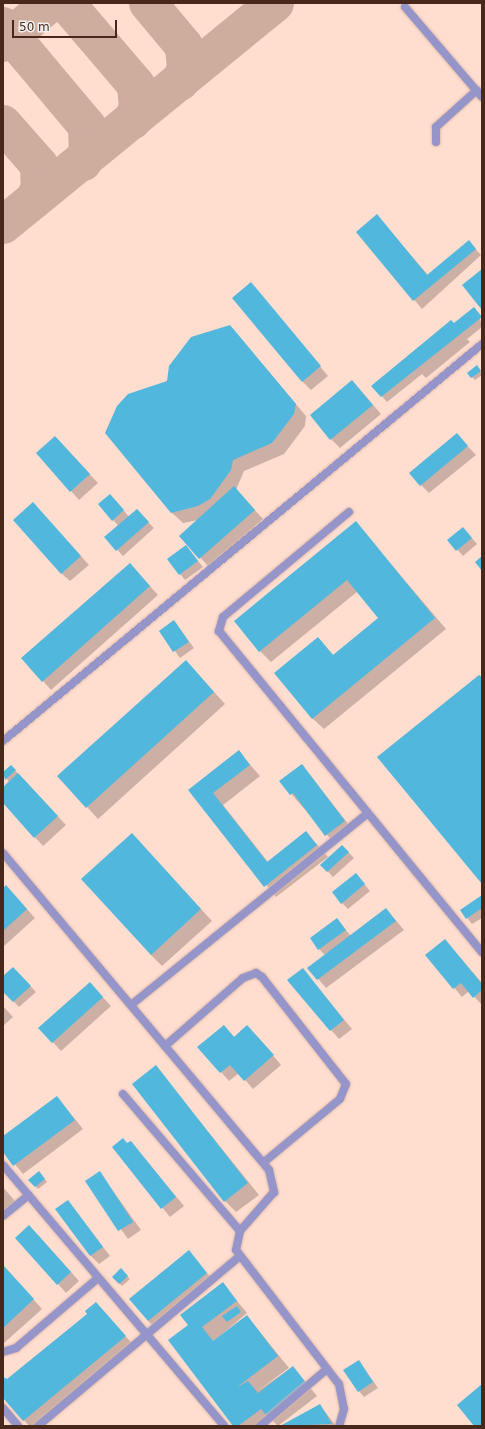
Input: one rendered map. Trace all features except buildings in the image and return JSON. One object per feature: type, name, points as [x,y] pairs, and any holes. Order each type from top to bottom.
[{"type":"lane","points":[[405,7],[479,94],[436,127],[436,142]]},
{"type":"lane","points":[[3,741],[482,344]]},
{"type":"lane","points":[[349,512],[223,617],[219,626],[221,636],[366,814],[482,952]]},
{"type":"lane","points":[[132,1005],[366,814]]},
{"type":"lane","points":[[3,853],[264,1162],[274,1181],[274,1192],[240,1231],[235,1243],[239,1257],[327,1369],[343,1396],[340,1426]]},
{"type":"lane","points":[[165,1046],[243,978],[256,973],[262,977],[346,1084],[340,1099],[264,1162]]},
{"type":"lane","points":[[123,1094],[240,1231]]},
{"type":"lane","points":[[3,1165],[224,1426]]},
{"type":"lane","points":[[3,1216],[29,1195]]},
{"type":"lane","points":[[38,1426],[147,1336],[239,1257]]},
{"type":"lane","points":[[3,1352],[16,1348],[98,1278]]},
{"type":"lane","points":[[260,1426],[327,1369]]},
{"type":"lane","points":[[3,1408],[18,1426]]},
{"type":"taxiway","points":[[3,43],[50,3]]},
{"type":"taxiway","points":[[66,3],[136,85],[138,108],[132,121]]},
{"type":"taxiway","points":[[148,3],[184,46],[186,69],[180,82]]},
{"type":"taxiway","points":[[3,225],[275,3]]},
{"type":"taxiway","points":[[3,26],[87,126],[88,149],[83,162]]},
{"type":"taxiway","points":[[3,124],[39,165],[40,188],[34,200]]}]
